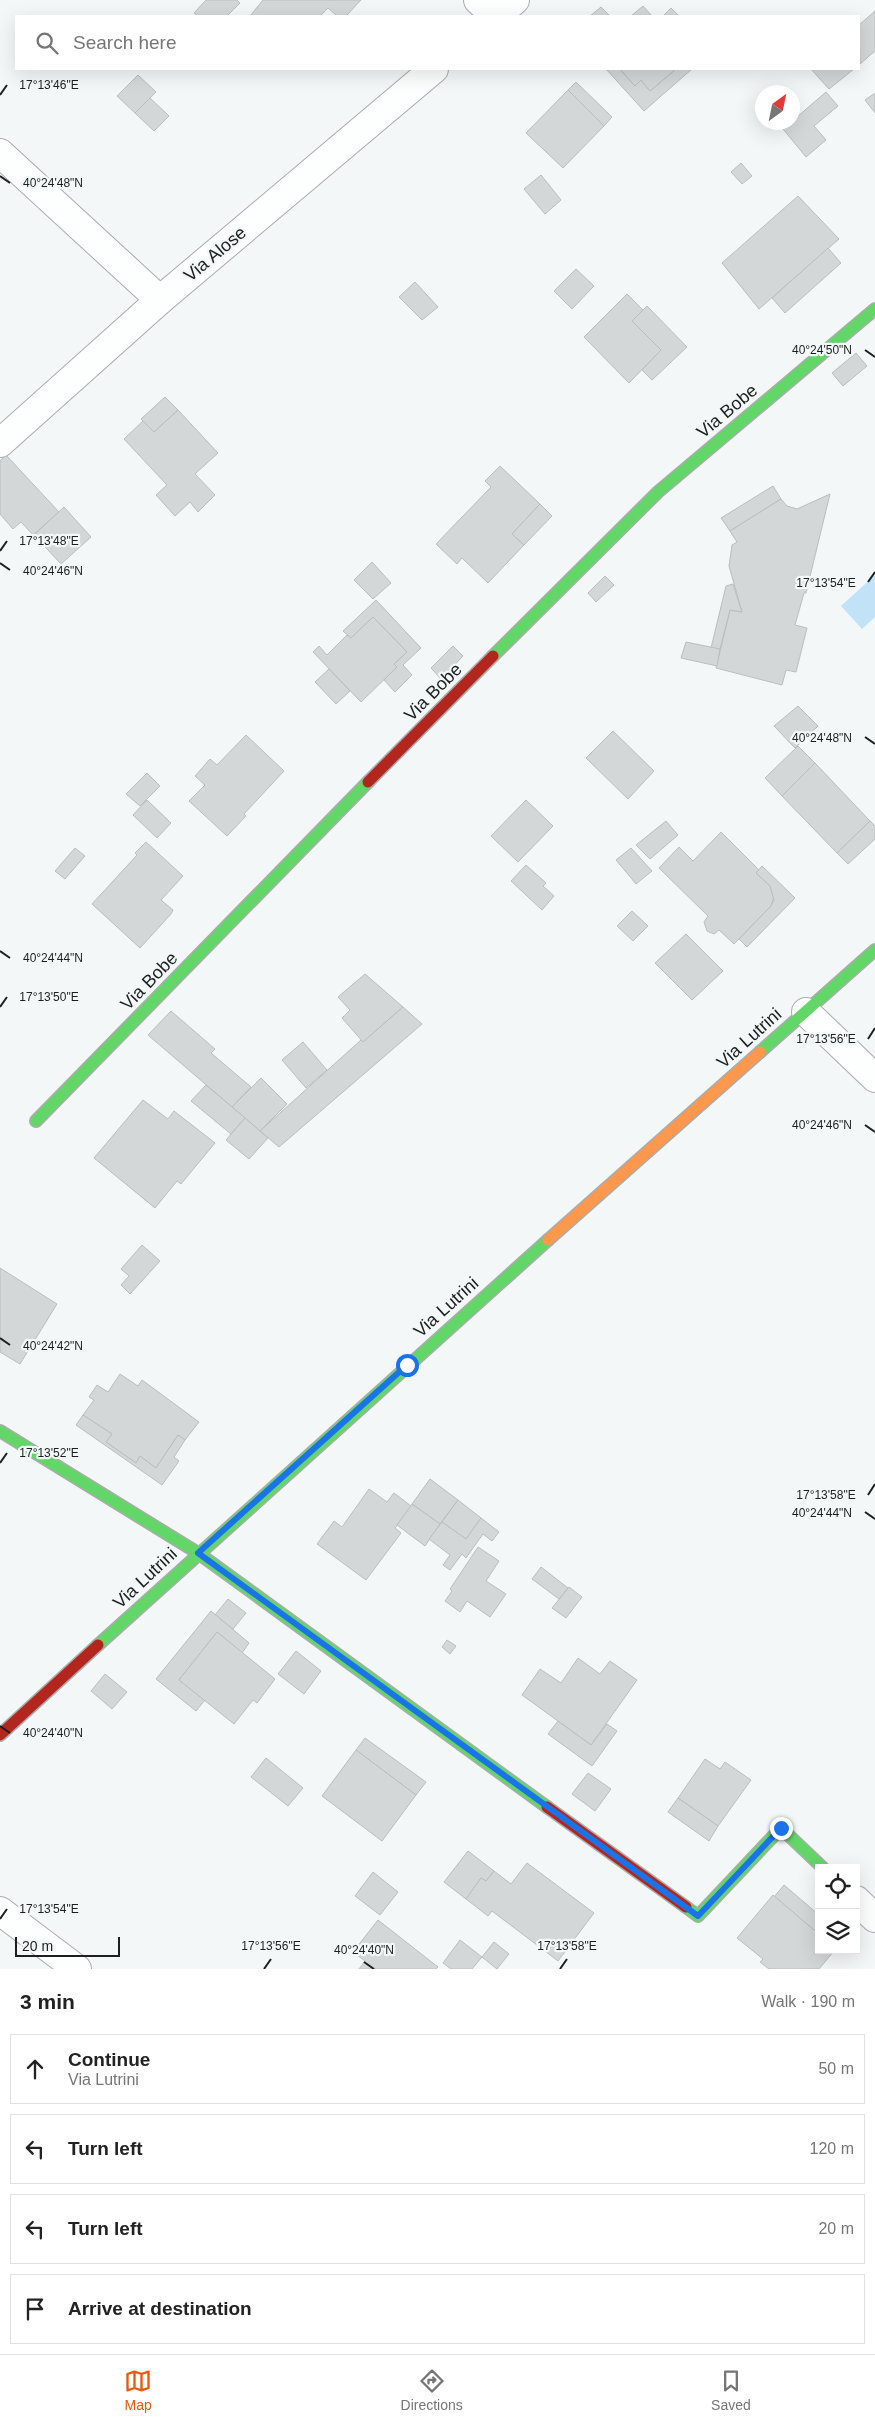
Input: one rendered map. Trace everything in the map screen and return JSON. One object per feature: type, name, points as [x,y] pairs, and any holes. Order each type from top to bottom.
[{"type":"street","points":[[478,0],[495,15]]},
{"type":"street","points":[[497,15],[515,0]]},
{"type":"street","name":"Via Alose","points":[[0,443],[160,300],[433,70]]},
{"type":"street","points":[[0,153],[160,300]]},
{"type":"street","name":"Via Bobe","points":[[36,1122],[417,732],[658,492],[875,309]]},
{"type":"street","name":"Via Lutrini","points":[[0,1735],[198,1553],[875,950]]},
{"type":"street","points":[[806,1012],[875,1078]]},
{"type":"street","points":[[0,1431],[198,1553],[698,1916],[781,1828],[819,1864]]},
{"type":"street","points":[[860,1904],[875,1918]]},
{"type":"street","points":[[0,1911],[77,1969]]},
{"type":"water","points":[[875,575],[875,617],[862,629],[841,606]]},
{"type":"building","points":[[206,0],[237,0],[240,3],[228,15],[197,15],[194,13]]},
{"type":"building","points":[[263,0],[361,0],[347,15],[336,15],[328,8],[321,15],[251,15]]},
{"type":"building","points":[[643,6],[651,15],[632,15]]},
{"type":"building","points":[[601,7],[609,15],[591,15]]},
{"type":"building","points":[[671,8],[678,15],[664,15]]},
{"type":"building","points":[[875,11],[875,51],[860,64],[860,24]]},
{"type":"building","points":[[607,70],[621,70],[635,86],[641,80],[650,91],[675,70],[691,70],[644,111]]},
{"type":"building","points":[[621,70],[675,70],[650,91],[641,80],[635,86]]},
{"type":"building","points":[[812,70],[853,70],[829,89]]},
{"type":"building","points":[[138,75],[156,92],[135,113],[117,96]]},
{"type":"building","points":[[576,82],[612,117],[604,126],[568,90]]},
{"type":"building","points":[[568,90],[604,126],[563,168],[526,133]]},
{"type":"building","points":[[826,92],[838,106],[814,126],[826,140],[806,157],[784,130],[800,130],[800,114]]},
{"type":"building","points":[[875,93],[875,113],[865,100]]},
{"type":"building","points":[[150,98],[169,116],[154,131],[135,113]]},
{"type":"building","points":[[741,163],[752,176],[742,184],[731,172]]},
{"type":"building","points":[[541,175],[561,200],[545,214],[524,189]]},
{"type":"building","points":[[798,196],[839,239],[759,309],[722,263]]},
{"type":"building","points":[[828,248],[841,263],[785,313],[772,298]]},
{"type":"building","points":[[576,269],[594,286],[572,309],[554,291]]},
{"type":"building","points":[[415,282],[438,307],[422,320],[399,297]]},
{"type":"building","points":[[627,294],[643,310],[632,321],[661,350],[629,383],[584,337]]},
{"type":"building","points":[[647,306],[687,347],[652,380],[642,370],[661,350],[632,321]]},
{"type":"building","points":[[856,353],[867,366],[843,386],[832,373]]},
{"type":"building","points":[[165,397],[178,410],[154,432],[141,419]]},
{"type":"building","points":[[178,410],[218,453],[195,474],[215,495],[198,512],[190,502],[175,516],[156,495],[167,485],[124,439],[143,421],[154,432]]},
{"type":"building","points":[[6,455],[59,512],[33,535],[21,522],[13,529],[0,514],[0,461]]},
{"type":"building","points":[[500,466],[540,504],[512,534],[524,545],[488,583],[462,558],[457,564],[436,544],[491,487],[485,481]]},
{"type":"building","points":[[773,486],[781,499],[730,531],[721,518]]},
{"type":"building","points":[[830,494],[806,593],[804,593],[795,625],[807,628],[796,672],[786,670],[782,685],[716,668],[730,610],[742,612],[729,566],[732,545],[737,542],[730,531],[781,499],[787,506],[797,509]]},
{"type":"building","points":[[540,504],[552,516],[524,545],[512,534]]},
{"type":"building","points":[[64,507],[91,537],[61,564],[34,535]]},
{"type":"building","points":[[372,562],[391,583],[373,599],[354,580]]},
{"type":"building","points":[[605,576],[614,585],[596,602],[588,593]]},
{"type":"building","points":[[733,584],[742,612],[730,610],[720,649],[711,648],[726,586]]},
{"type":"building","points":[[376,600],[421,648],[403,665],[412,675],[395,692],[384,680],[397,667],[394,664],[407,652],[373,617],[351,638],[343,631]]},
{"type":"building","points":[[373,617],[407,652],[394,664],[397,667],[361,702],[313,652],[319,646],[327,655],[347,635],[351,638]]},
{"type":"building","points":[[686,642],[720,649],[717,666],[681,658]]},
{"type":"building","points":[[453,646],[463,656],[441,679],[431,668]]},
{"type":"building","points":[[329,669],[350,691],[336,704],[315,682]]},
{"type":"building","points":[[798,706],[818,726],[795,748],[774,726]]},
{"type":"building","points":[[613,731],[654,771],[628,799],[586,758]]},
{"type":"building","points":[[246,735],[284,771],[244,814],[246,816],[227,836],[189,801],[205,785],[195,776],[210,759],[217,765]]},
{"type":"building","points":[[798,746],[815,763],[782,796],[765,778]]},
{"type":"building","points":[[815,763],[870,821],[837,853],[782,796]]},
{"type":"building","points":[[147,773],[160,786],[140,806],[126,794]]},
{"type":"building","points":[[147,800],[171,823],[157,838],[133,815]]},
{"type":"building","points":[[526,800],[553,826],[518,862],[491,836]]},
{"type":"building","points":[[666,821],[678,835],[650,859],[636,845]]},
{"type":"building","points":[[870,821],[875,826],[875,839],[848,864],[837,853]]},
{"type":"building","points":[[721,832],[759,870],[756,873],[770,886],[774,897],[771,906],[734,944],[719,930],[714,934],[707,931],[704,922],[708,916],[659,868],[679,847],[693,861]]},
{"type":"building","points":[[146,842],[183,876],[161,900],[173,910],[171,914],[140,948],[92,904],[137,855],[135,853]]},
{"type":"building","points":[[75,848],[85,856],[65,879],[55,871]]},
{"type":"building","points":[[631,848],[652,871],[636,884],[616,860]]},
{"type":"building","points":[[526,865],[546,883],[543,886],[554,896],[542,910],[511,881]]},
{"type":"building","points":[[762,866],[795,898],[747,947],[739,939],[771,906],[774,900],[770,886],[756,873]]},
{"type":"building","points":[[632,911],[648,926],[633,941],[617,926]]},
{"type":"building","points":[[686,934],[723,971],[692,1000],[655,963]]},
{"type":"building","points":[[365,974],[403,1007],[363,1042],[342,1018],[350,1010],[338,997]]},
{"type":"building","points":[[403,1007],[422,1024],[279,1147],[260,1131],[361,1040],[363,1042]]},
{"type":"building","points":[[171,1011],[215,1049],[211,1053],[251,1087],[232,1107],[148,1035]]},
{"type":"building","points":[[303,1042],[327,1070],[306,1088],[282,1060]]},
{"type":"building","points":[[261,1078],[287,1104],[260,1131],[232,1107]]},
{"type":"building","points":[[206,1085],[245,1118],[231,1134],[191,1101]]},
{"type":"building","points":[[143,1100],[168,1119],[174,1111],[215,1143],[181,1184],[177,1181],[155,1208],[94,1158]]},
{"type":"building","points":[[245,1118],[268,1138],[249,1159],[226,1140]]},
{"type":"building","points":[[142,1245],[160,1261],[130,1294],[121,1285],[129,1276],[121,1269]]},
{"type":"building","points":[[0,1268],[57,1304],[20,1364],[0,1352]]},
{"type":"building","points":[[120,1374],[138,1386],[142,1380],[199,1422],[185,1440],[178,1435],[156,1468],[140,1456],[136,1463],[106,1442],[112,1434],[83,1415],[94,1400],[89,1397],[97,1385],[108,1392]]},
{"type":"building","points":[[83,1415],[112,1434],[106,1442],[136,1463],[140,1456],[156,1468],[178,1435],[185,1440],[174,1457],[179,1461],[162,1485],[76,1425]]},
{"type":"building","points":[[430,1479],[458,1500],[440,1524],[412,1504]]},
{"type":"building","points":[[369,1489],[387,1502],[394,1493],[411,1506],[395,1528],[401,1533],[366,1580],[317,1544],[334,1521],[342,1527]]},
{"type":"building","points":[[458,1500],[481,1518],[466,1539],[442,1522]]},
{"type":"building","points":[[412,1504],[440,1524],[425,1546],[397,1525]]},
{"type":"building","points":[[481,1518],[499,1532],[492,1541],[483,1534],[466,1558],[462,1554],[450,1570],[443,1565],[450,1555],[429,1539],[442,1522],[466,1539]]},
{"type":"building","points":[[478,1547],[499,1561],[486,1581],[506,1594],[490,1617],[467,1601],[460,1612],[445,1601],[452,1591],[450,1589]]},
{"type":"building","points":[[541,1567],[568,1588],[559,1599],[532,1579]]},
{"type":"building","points":[[569,1587],[582,1597],[566,1618],[552,1608]]},
{"type":"building","points":[[228,1599],[246,1613],[233,1629],[215,1615]]},
{"type":"building","points":[[211,1611],[249,1643],[242,1653],[217,1632],[179,1680],[205,1700],[196,1711],[156,1679]]},
{"type":"building","points":[[217,1632],[275,1679],[257,1703],[253,1700],[234,1724],[179,1680]]},
{"type":"building","points":[[447,1640],[456,1646],[450,1654],[442,1647]]},
{"type":"building","points":[[296,1651],[321,1671],[304,1694],[278,1674]]},
{"type":"building","points":[[578,1658],[600,1674],[610,1661],[637,1680],[591,1745],[522,1695],[540,1669],[561,1683]]},
{"type":"building","points":[[105,1674],[127,1692],[112,1709],[91,1691]]},
{"type":"building","points":[[558,1721],[591,1745],[607,1724],[617,1731],[592,1766],[548,1734]]},
{"type":"building","points":[[365,1738],[426,1782],[416,1795],[356,1750]]},
{"type":"building","points":[[356,1750],[416,1795],[382,1841],[322,1796]]},
{"type":"building","points":[[266,1758],[303,1788],[288,1806],[251,1777]]},
{"type":"building","points":[[705,1759],[720,1769],[725,1762],[751,1780],[718,1826],[678,1798]]},
{"type":"building","points":[[588,1773],[611,1789],[595,1811],[572,1794]]},
{"type":"building","points":[[678,1798],[718,1826],[709,1841],[668,1812]]},
{"type":"building","points":[[468,1851],[494,1871],[486,1881],[481,1878],[466,1899],[444,1882]]},
{"type":"building","points":[[527,1863],[594,1913],[558,1961],[492,1911],[488,1916],[466,1899],[481,1878],[486,1881],[494,1871],[511,1884]]},
{"type":"building","points":[[373,1872],[398,1892],[380,1915],[355,1896]]},
{"type":"building","points":[[784,1885],[815,1912],[815,1929],[814,1930],[774,1897]]},
{"type":"building","points":[[773,1895],[815,1930],[815,1954],[832,1954],[819,1969],[769,1969],[760,1962],[763,1959],[737,1938]]},
{"type":"building","points":[[378,1920],[438,1967],[436,1969],[359,1969],[365,1961],[353,1952]]},
{"type":"building","points":[[460,1940],[482,1957],[472,1969],[451,1969],[443,1963]]},
{"type":"building","points":[[494,1942],[509,1954],[497,1969],[482,1957]]},
{"type":"traffic: fast","points":[[493,656],[658,492],[875,309]]},
{"type":"traffic: fast","points":[[36,1121],[368,782]]},
{"type":"traffic: fast","points":[[760,1052],[875,950]]},
{"type":"traffic: fast","points":[[98,1645],[548,1240]]},
{"type":"traffic: fast","points":[[0,1431],[198,1553],[547,1807]]},
{"type":"traffic: fast","points":[[686,1907],[698,1916],[781,1828],[819,1864]]},
{"type":"traffic: slow","points":[[548,1240],[760,1052]]},
{"type":"traffic: jam","points":[[368,782],[493,656]]},
{"type":"traffic: jam","points":[[0,1735],[98,1645]]},
{"type":"traffic: jam","points":[[547,1807],[686,1907]]},
{"type":"route","points":[[407,1365],[198,1553],[698,1916],[781,1828]]}]
